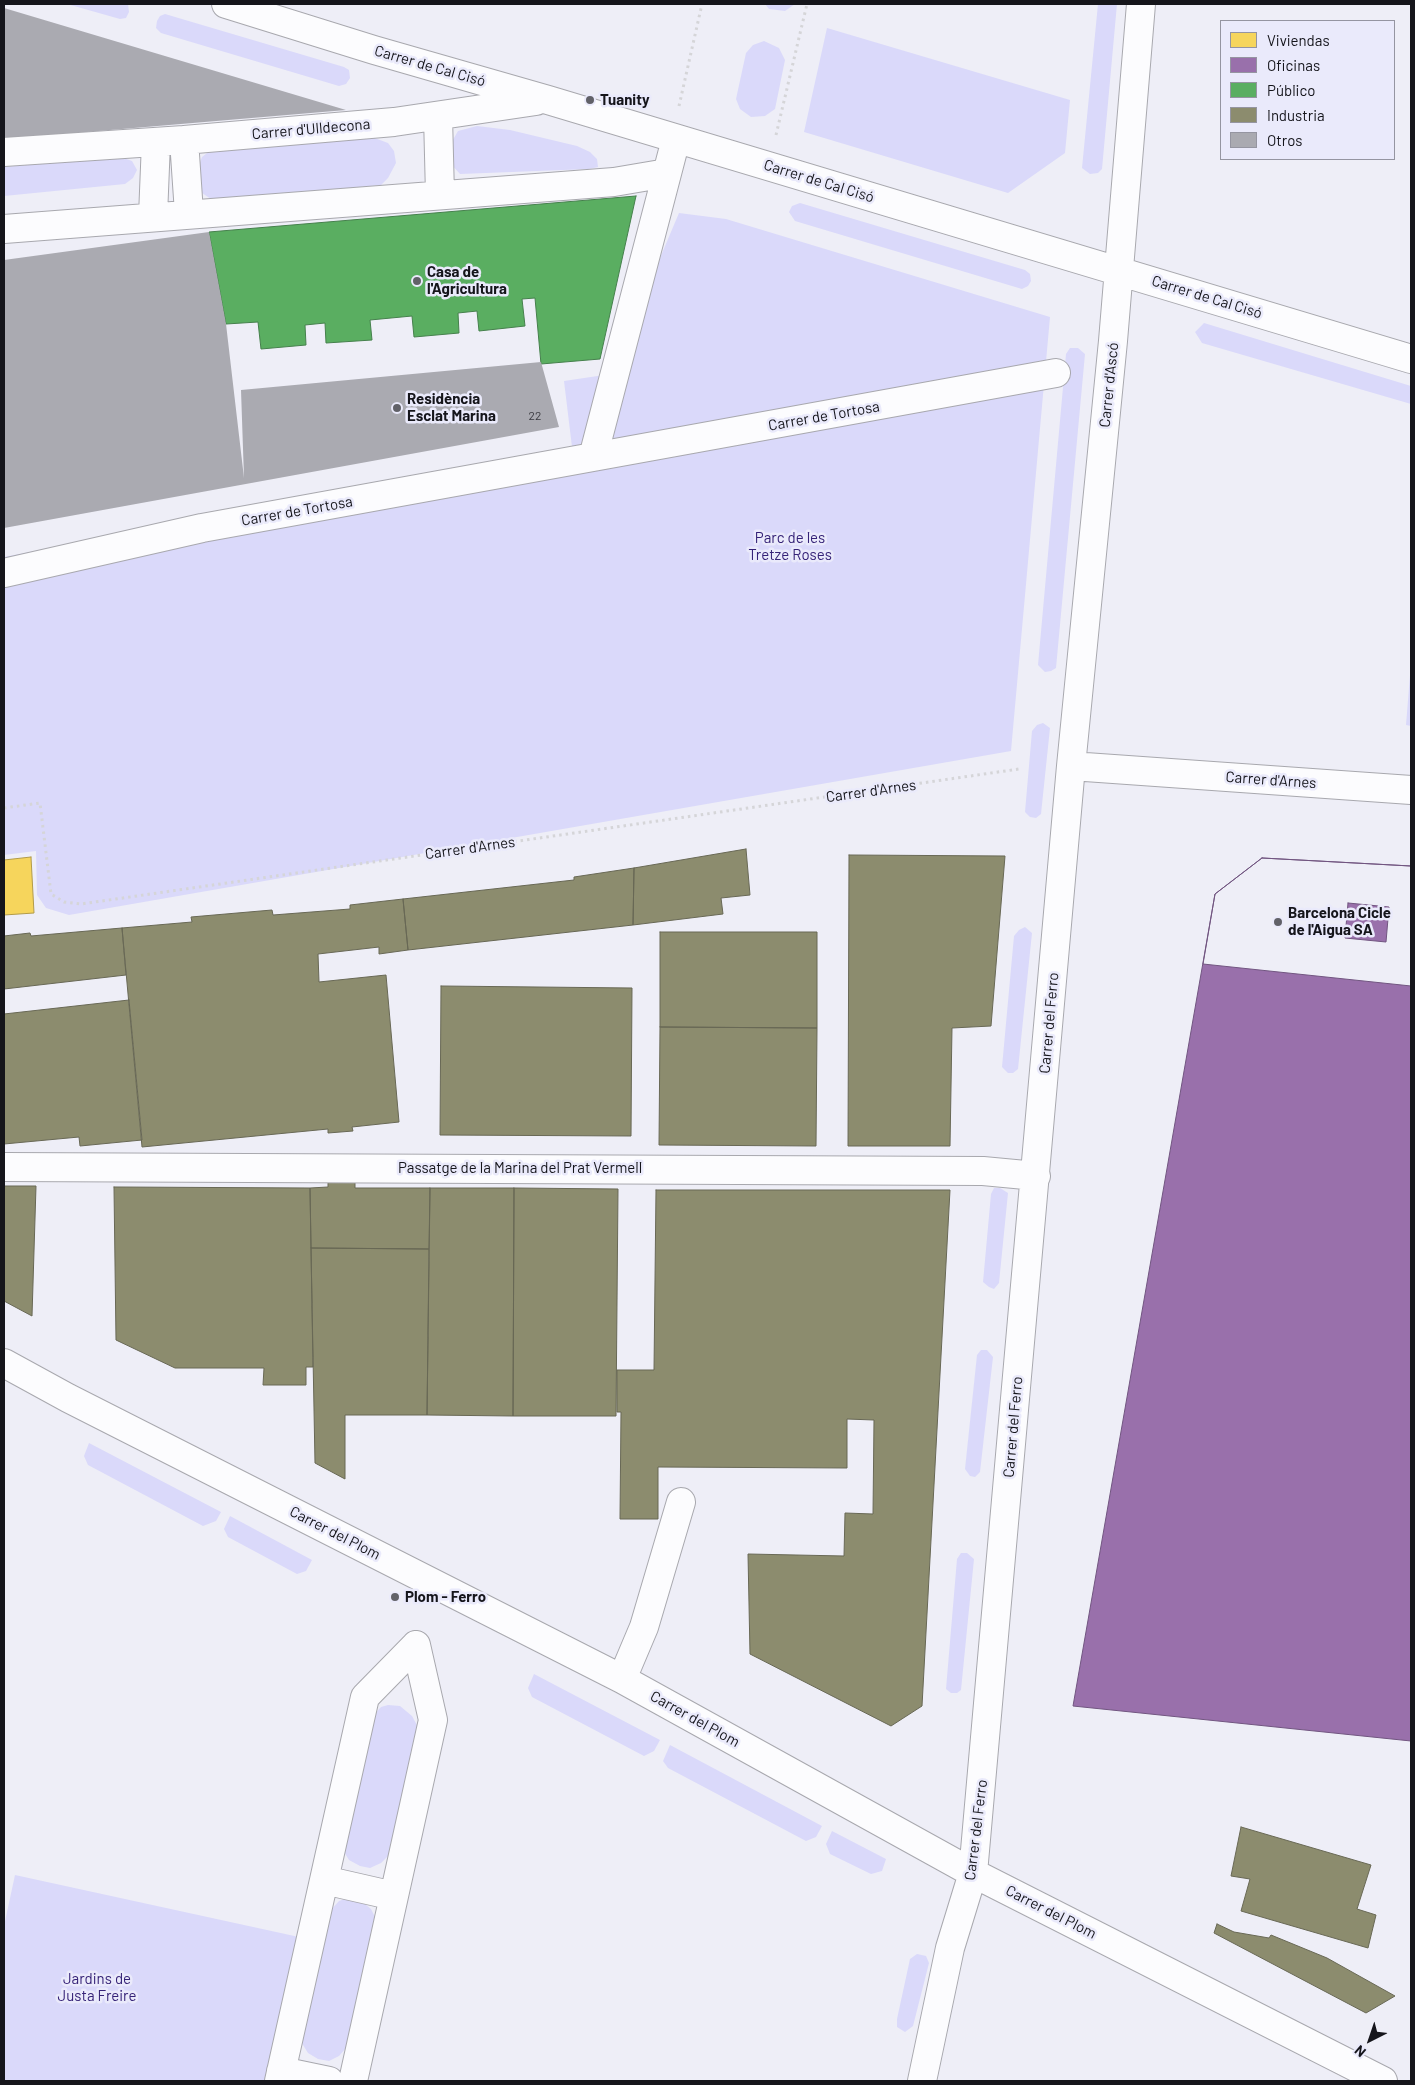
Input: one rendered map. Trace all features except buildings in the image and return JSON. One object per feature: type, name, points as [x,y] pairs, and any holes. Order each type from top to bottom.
[{"type":"street","name":"Carrer de Cal Cisó","points":[[226,4],[374,50],[1119,270],[1411,359]]},
{"type":"street","name":"Carrer d'Ascó","points":[[1070,766],[1119,270],[1141,4]]},
{"type":"street","name":"Carrer d'Ulldecona","points":[[4,152],[184,140],[394,122],[548,100]]},
{"type":"street","points":[[438,116],[440,195]]},
{"type":"street","points":[[593,457],[676,139]]},
{"type":"street","points":[[184,140],[189,213]]},
{"type":"street","points":[[154,216],[156,142]]},
{"type":"street","points":[[4,229],[189,213],[614,182],[667,173]]},
{"type":"street","name":"Carrer de Tortosa","points":[[4,574],[202,528],[1056,373]]},
{"type":"street","name":"Carrer d'Arnes","points":[[1070,766],[1411,790]]},
{"type":"street","name":"Carrer del Ferro","points":[[922,2081],[950,1948],[973,1873],[1036,1176],[1070,766]]},
{"type":"street","name":"Passatge de la Marina del Prat Vermell","points":[[4,1167],[973,1170],[1036,1176]]},
{"type":"street","name":"Carrer del Plom","points":[[4,1363],[68,1398],[622,1679],[973,1873],[1383,2081]]},
{"type":"street","points":[[622,1679],[644,1628],[681,1502]]},
{"type":"street","points":[[329,2081],[280,2076],[365,1697],[416,1645],[433,1720],[352,2081]]},
{"type":"street","points":[[324,1880],[394,1896]]},
{"type":"path","points":[[678,110],[702,4]]},
{"type":"path","points":[[776,138],[807,4]]},
{"type":"path","name":"Carrer d'Arnes","points":[[4,808],[40,803],[51,894],[64,902],[81,904],[1019,769]]},
{"type":"green space","points":[[67,4],[128,4],[129,12],[126,18],[120,19]]},
{"type":"green space","points":[[765,4],[795,4],[785,11],[769,9]]},
{"type":"green space","points":[[1098,4],[1117,4],[1102,169],[1098,173],[1090,174],[1082,168]]},
{"type":"green space","points":[[165,14],[344,67],[349,70],[350,78],[346,84],[339,86],[161,33],[156,28],[157,21],[160,16]]},
{"type":"green space","points":[[827,28],[1070,100],[1065,153],[1008,193],[804,132]]},
{"type":"green space","points":[[764,41],[779,48],[785,60],[775,109],[765,116],[751,117],[740,109],[736,99],[746,53],[753,45]]},
{"type":"green space","points":[[477,126],[510,130],[577,146],[590,152],[597,159],[598,167],[589,169],[460,174],[451,164],[450,145],[458,131]]},
{"type":"green space","points":[[372,137],[388,143],[394,151],[396,163],[388,178],[381,185],[214,201],[202,193],[197,183],[197,170],[202,157],[215,147]]},
{"type":"green space","points":[[121,157],[132,161],[137,170],[133,178],[125,184],[4,196],[4,167]]},
{"type":"green space","points":[[800,203],[1025,270],[1030,274],[1031,281],[1028,286],[1022,289],[795,221],[789,212],[792,206]]},
{"type":"green space","name":"Parc de les Tretze Roses","points":[[679,213],[726,219],[1050,317],[1011,751],[69,915],[46,908],[37,895],[36,851],[4,855],[4,557],[572,447],[564,381],[611,374]]},
{"type":"green space","points":[[1204,323],[1411,386],[1411,404],[1202,343],[1195,332]]},
{"type":"green space","points":[[1070,348],[1078,348],[1085,354],[1056,668],[1045,672],[1038,665],[1066,354]]},
{"type":"green space","points":[[1411,663],[1411,726],[1406,725]]},
{"type":"green space","points":[[1043,723],[1050,728],[1041,814],[1036,818],[1030,817],[1025,812],[1032,731],[1037,725]]},
{"type":"green space","points":[[1025,927],[1032,933],[1018,1069],[1013,1073],[1008,1073],[1002,1067],[1014,936]]},
{"type":"green space","points":[[994,1188],[1000,1188],[1008,1193],[999,1283],[994,1289],[983,1282],[991,1194]]},
{"type":"green space","points":[[981,1350],[987,1350],[993,1357],[980,1472],[975,1477],[970,1476],[965,1469],[977,1355]]},
{"type":"green space","points":[[89,1443],[221,1512],[216,1521],[203,1526],[88,1465],[84,1456]]},
{"type":"green space","points":[[230,1516],[312,1560],[306,1571],[297,1574],[228,1537],[224,1529]]},
{"type":"green space","points":[[961,1553],[967,1553],[974,1559],[961,1690],[957,1693],[951,1693],[946,1689],[957,1559]]},
{"type":"green space","points":[[534,1674],[660,1740],[654,1751],[644,1756],[532,1697],[528,1688]]},
{"type":"green space","points":[[388,1705],[400,1706],[412,1716],[418,1727],[388,1856],[381,1863],[370,1868],[360,1866],[349,1860],[341,1847],[371,1718],[381,1707]]},
{"type":"green space","points":[[670,1745],[822,1826],[816,1837],[806,1841],[668,1768],[663,1761]]},
{"type":"green space","points":[[832,1831],[886,1859],[882,1871],[871,1874],[830,1854],[826,1844]]},
{"type":"green space","name":"Jardins de Justa Freire","points":[[15,1875],[299,1937],[268,2081],[4,2080],[4,1926]]},
{"type":"green space","points":[[347,1898],[359,1899],[371,1909],[377,1921],[346,2048],[339,2056],[329,2061],[318,2059],[308,2053],[300,2040],[330,1911],[339,1901]]},
{"type":"green space","points":[[917,1954],[926,1956],[929,1963],[913,2026],[905,2032],[897,2027],[897,2019],[910,1959]]},
{"type":"place","name":"Tuanity","points":[[590,100]]},
{"type":"place","name":"Casa de l'Agricultura","points":[[417,281]]},
{"type":"place","name":"Residència Esclat Marina","points":[[397,408]]},
{"type":"place","name":"Barcelona Cicle de l'Aigua SA","points":[[1278,922]]},
{"type":"place","name":"Plom - Ferro","points":[[395,1597]]}]
